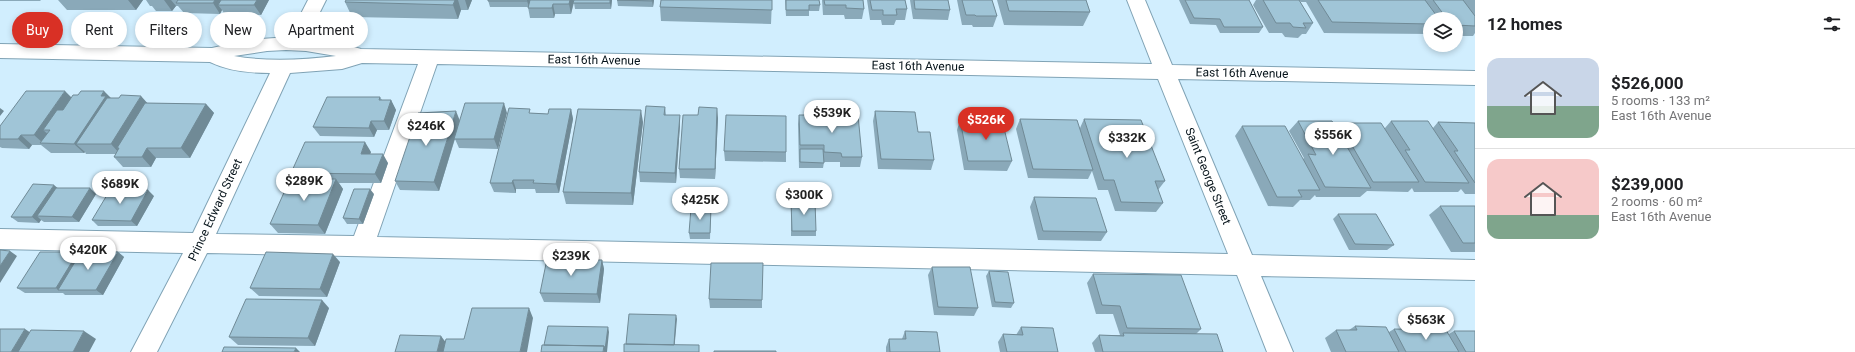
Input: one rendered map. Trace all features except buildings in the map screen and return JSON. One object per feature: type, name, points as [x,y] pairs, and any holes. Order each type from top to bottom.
[{"type":"street","points":[[311,12],[317,0]]},
{"type":"street","name":"Saint George Street","points":[[1136,0],[1280,352]]},
{"type":"street","name":"East 16th Avenue","points":[[0,51],[212,55],[233,48],[254,45],[274,45]]},
{"type":"street","name":"East 16th Avenue","points":[[336,48],[361,56]]},
{"type":"street","name":"East 16th Avenue","points":[[212,55],[228,62],[249,66],[326,64],[342,62],[361,56],[1475,78]]},
{"type":"street","points":[[362,246],[430,57]]},
{"type":"street","name":"Prince Edward Street","points":[[144,352],[200,243],[283,66]]},
{"type":"street","points":[[0,239],[1475,270]]}]
